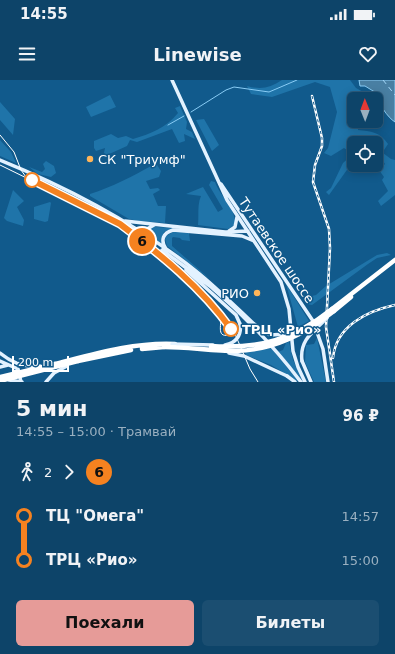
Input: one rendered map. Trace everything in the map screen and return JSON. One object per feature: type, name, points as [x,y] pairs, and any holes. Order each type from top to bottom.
[{"type":"highway","points":[[0,377],[117,349],[172,344],[229,347],[262,344],[296,333],[323,316],[395,260]]},
{"type":"highway","points":[[0,381],[123,351],[164,348],[236,351],[263,348],[297,336],[334,311],[395,264]]},
{"type":"main road","name":"Тутаевское шоссе","points":[[172,80],[216,177],[236,214],[283,286],[289,309],[293,351],[305,382]]},
{"type":"main road","points":[[0,160],[78,196],[120,219],[200,274],[254,324],[266,333],[281,335],[297,330],[323,316]]},
{"type":"main road","name":"Тутаевское шоссе","points":[[219,182],[294,291],[317,328],[323,348],[328,382]]},
{"type":"main road","points":[[225,232],[235,227],[237,223],[236,214]]},
{"type":"main road","points":[[120,219],[242,236],[255,242]]},
{"type":"main road","points":[[146,237],[147,229],[156,225]]},
{"type":"main road","points":[[167,250],[163,244],[163,237],[167,232],[176,228]]},
{"type":"main road","points":[[195,230],[225,232],[248,231],[255,236]]},
{"type":"main road","points":[[146,237],[212,288],[243,317],[281,357],[301,382]]},
{"type":"main road","points":[[169,255],[227,306],[237,317],[240,324],[238,337],[228,345],[172,344]]},
{"type":"main road","points":[[311,382],[302,361],[302,349],[307,338],[334,311]]},
{"type":"main road","points":[[164,348],[236,354],[287,376],[295,382]]},
{"type":"main road","points":[[0,353],[12,362],[24,366],[55,364]]},
{"type":"main road","points":[[0,361],[12,365],[19,371],[22,382],[13,380],[0,381]]},
{"type":"main road","points":[[46,382],[57,370],[78,362]]},
{"type":"main road","points":[[0,367],[6,364],[12,365]]},
{"type":"shaded area","points":[[282,80],[350,80],[356,88],[363,92],[347,92],[347,128],[358,128],[358,130],[375,133],[380,136],[347,136],[347,150],[344,148],[331,156],[324,153],[328,148],[337,112],[330,87],[315,82],[272,97],[251,94],[247,86],[265,88]]},
{"type":"shaded area","points":[[359,80],[395,80],[395,122],[383,109],[383,92],[375,92],[365,86],[360,86]]},
{"type":"shaded area","points":[[110,95],[116,107],[91,117],[86,107]]},
{"type":"shaded area","points":[[0,102],[15,119],[13,135],[0,120]]},
{"type":"shaded area","points":[[180,106],[187,122],[186,129],[192,132],[195,139],[184,134],[185,141],[179,143],[172,129],[137,142],[130,140],[127,146],[107,155],[104,153],[105,148],[96,151],[94,148],[94,141],[111,134],[118,138],[126,136],[133,139],[157,130],[168,123],[178,113],[175,108]]},
{"type":"shaded area","points":[[204,119],[219,145],[212,151],[196,120]]},
{"type":"shaded area","points":[[383,138],[388,144],[383,150]]},
{"type":"shaded area","points":[[0,140],[11,152],[16,163],[0,156]]},
{"type":"shaded area","points":[[383,153],[395,160],[395,195],[381,206],[378,201],[388,191],[382,180],[384,177],[380,172],[383,172],[383,166],[385,164],[383,161]]},
{"type":"shaded area","points":[[347,159],[347,170],[329,195],[326,192],[331,188],[343,163]]},
{"type":"shaded area","points":[[46,161],[54,166],[56,173],[51,177],[38,174],[29,167],[42,172],[45,169],[43,164]]},
{"type":"shaded area","points":[[153,165],[157,165],[161,171],[159,177],[146,181],[150,189],[158,188],[160,190],[153,194],[158,206],[166,206],[165,223],[129,219],[90,196],[90,194],[114,185]]},
{"type":"shaded area","points":[[211,181],[215,182],[231,208],[235,219],[235,225],[228,229],[198,225],[201,196],[186,194],[203,187],[218,212],[223,209],[209,185]]},
{"type":"shaded area","points":[[13,190],[24,201],[17,207],[24,220],[23,226],[7,221],[4,218]]},
{"type":"shaded area","points":[[50,202],[48,221],[45,222],[34,219],[34,207]]},
{"type":"shaded area","points":[[151,228],[174,228],[164,232],[161,239],[162,244],[147,234],[148,230]]},
{"type":"shaded area","points":[[175,231],[189,233],[190,241],[173,237],[172,246],[211,280],[167,246],[165,239],[166,236]]},
{"type":"shaded area","points":[[387,253],[391,255],[377,258],[312,305],[307,304],[305,301],[308,297],[316,295],[326,286],[377,255]]},
{"type":"shaded area","points":[[286,284],[309,321],[298,327]]},
{"type":"shaded area","points":[[317,338],[326,382],[314,382],[305,362],[306,345],[314,344]]},
{"type":"shaded area","points":[[289,342],[293,360],[304,382],[278,352],[283,350],[286,343]]},
{"type":"shaded area","points":[[271,348],[299,382],[271,365],[246,355],[245,352]]},
{"type":"waterway","points":[[191,112],[226,90],[234,87],[269,92],[297,80]]},
{"type":"waterway","points":[[168,125],[184,116]]},
{"type":"ferry route","points":[[383,80],[395,95]]},
{"type":"tram line","points":[[0,135],[14,152],[21,170],[26,177]]},
{"type":"tram line","points":[[0,165],[120,224],[170,262],[223,317],[235,334],[250,369],[258,382]]},
{"type":"tram line","name":"6","points":[[32,180],[120,224],[170,262],[223,317],[231,329]]},
{"type":"tram line","points":[[220,315],[220,329],[222,334],[229,335],[232,330]]},
{"type":"railway","points":[[312,96],[322,138],[322,146],[315,165],[313,182],[329,229],[330,248],[326,327],[334,382]]},
{"type":"railway","points":[[333,358],[335,347],[340,337],[355,322],[374,311],[395,305]]},
{"type":"place","name":"СК \"Триумф\"","points":[[90,159]]},
{"type":"place","name":"РИО","points":[[257,293]]},
{"type":"place","name":"ТРЦ «Рио»","points":[[231,329]]}]
